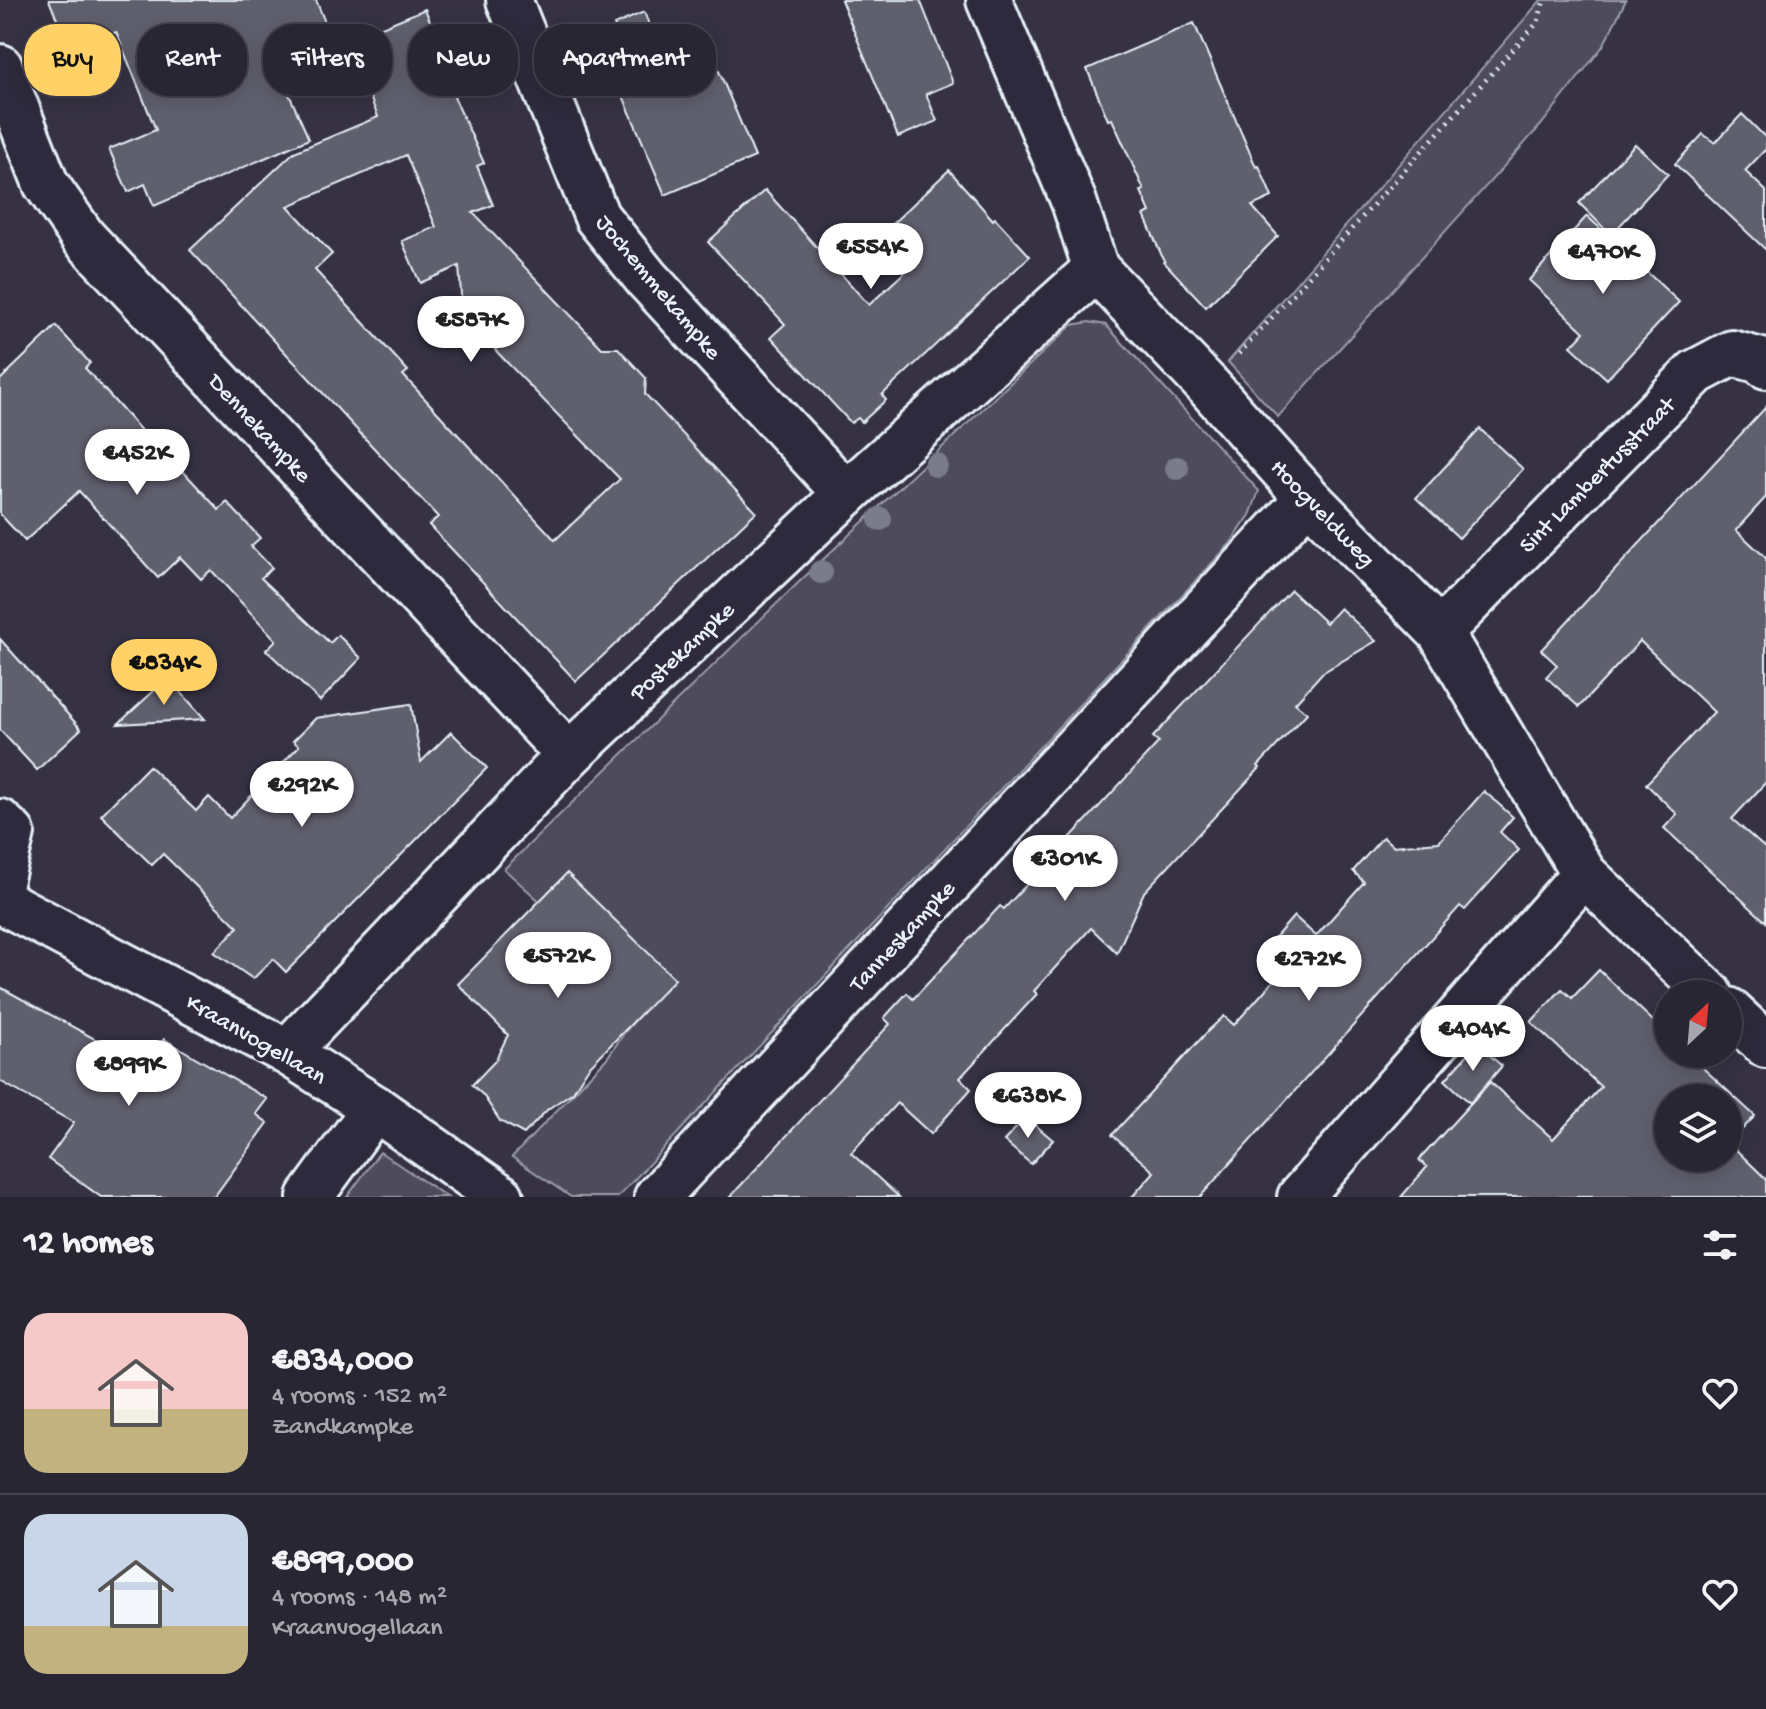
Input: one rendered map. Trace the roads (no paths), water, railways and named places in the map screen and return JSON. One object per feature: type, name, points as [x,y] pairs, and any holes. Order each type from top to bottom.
[{"type":"street","name":"Jochemmekampke","points":[[509,0],[597,217],[647,279],[846,494]]},
{"type":"street","name":"Hoogveldweg","points":[[989,0],[1074,202],[1096,269],[1209,387],[1308,498],[1440,632],[1584,874],[1695,980]]},
{"type":"street","name":"Dennekampke","points":[[0,67],[46,184],[83,237],[569,755]]},
{"type":"street","name":"Postekampke","points":[[287,1052],[569,755],[846,494],[1096,269]]},
{"type":"street","name":"Sint Lambertusstraat","points":[[1440,632],[1696,372],[1732,353],[1761,361],[1766,366]]},
{"type":"street","name":"Tanneskampke","points":[[657,1197],[1308,498]]},
{"type":"street","points":[[0,822],[12,833],[0,882]]},
{"type":"street","points":[[1300,1197],[1584,874]]},
{"type":"street","name":"Kraanvogellaan","points":[[0,900],[287,1052],[375,1108],[501,1197]]},
{"type":"street","points":[[1742,1023],[1766,1045]]},
{"type":"street","points":[[310,1197],[375,1108]]}]
